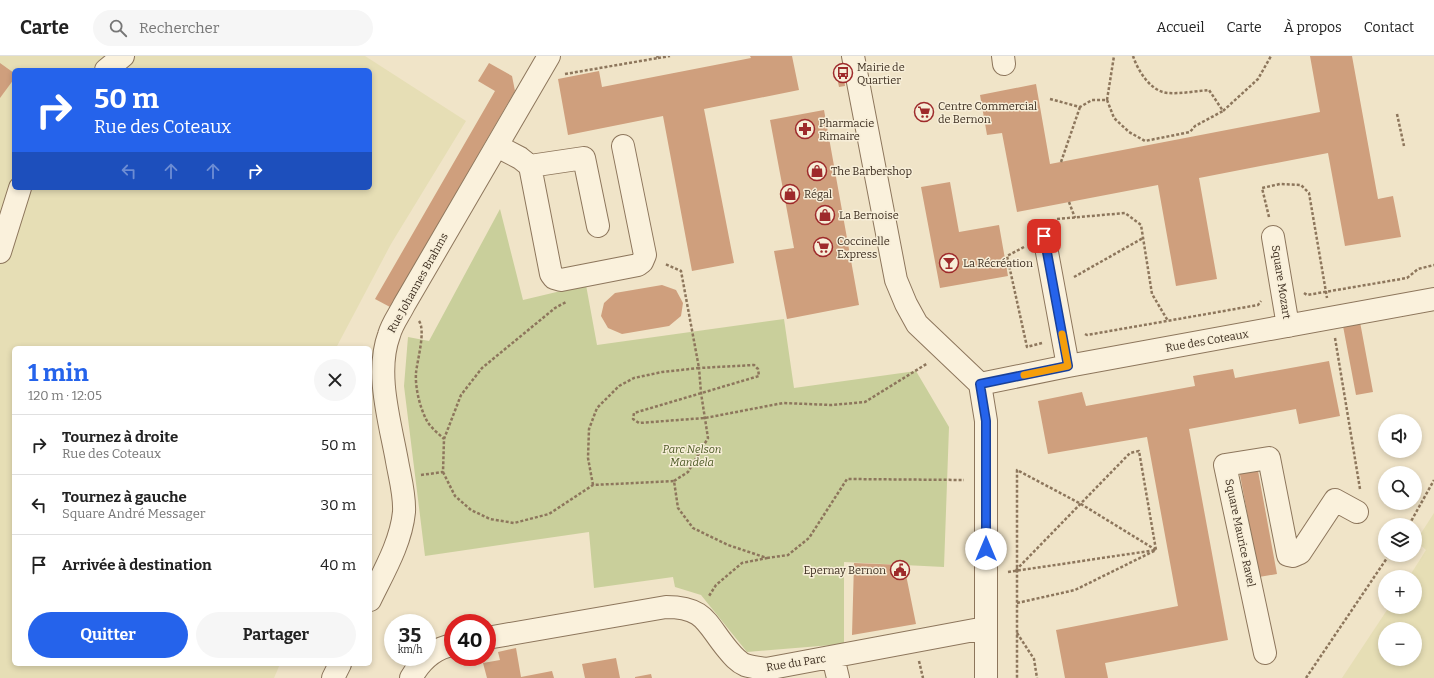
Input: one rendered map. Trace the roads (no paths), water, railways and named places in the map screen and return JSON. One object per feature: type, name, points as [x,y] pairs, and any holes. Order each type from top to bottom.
[{"type":"street","points":[[108,68],[123,56]]},
{"type":"street","points":[[853,56],[896,280],[906,304],[917,324],[980,384],[986,421],[986,678]]},
{"type":"street","name":"Rue Johannes Brahms","points":[[372,596],[392,553],[400,531],[404,513],[404,495],[386,399],[384,368],[385,350],[389,334],[544,63]]},
{"type":"street","points":[[496,146],[520,158],[530,166],[551,274],[554,278],[561,280],[638,265],[642,262],[645,255],[623,146]]},
{"type":"street","points":[[530,166],[584,158],[598,226]]},
{"type":"street","points":[[0,252],[19,190]]},
{"type":"street","points":[[1044,236],[1068,366]]},
{"type":"street","name":"Square Mozart","points":[[1273,237],[1283,289],[1288,326]]},
{"type":"street","name":"Rue des Coteaux","points":[[980,384],[1068,366],[1434,299]]},
{"type":"street","name":"Square Maurice Ravel","points":[[1265,653],[1225,465],[1269,458],[1288,555],[1293,556],[1300,553],[1335,500],[1357,512]]},
{"type":"street","name":"Rue du Parc","points":[[496,636],[666,607],[679,607],[698,613],[712,628],[734,657],[744,664],[766,669],[985,628]]},
{"type":"street","points":[[411,678],[421,663],[432,653],[444,648]]},
{"type":"street","points":[[833,657],[838,678]]},
{"type":"street","points":[[334,678],[339,666]]},
{"type":"place","name":"Mairie de Quartier","points":[[843,73]]},
{"type":"place","name":"Centre Commercial de Bernon","points":[[924,112]]},
{"type":"place","name":"Pharmacie Rimaire","points":[[805,129]]},
{"type":"place","name":"The Barbershop","points":[[817,171]]},
{"type":"place","name":"Régal","points":[[790,194]]},
{"type":"place","name":"La Bernoise","points":[[825,215]]},
{"type":"place","name":"Coccinelle Express","points":[[823,247]]},
{"type":"place","name":"La Récréation","points":[[949,263]]},
{"type":"place","name":"Epernay Bernon","points":[[900,570]]},
{"type":"park label","name":"Parc Nelson Mandela","points":[[692,455]]}]
